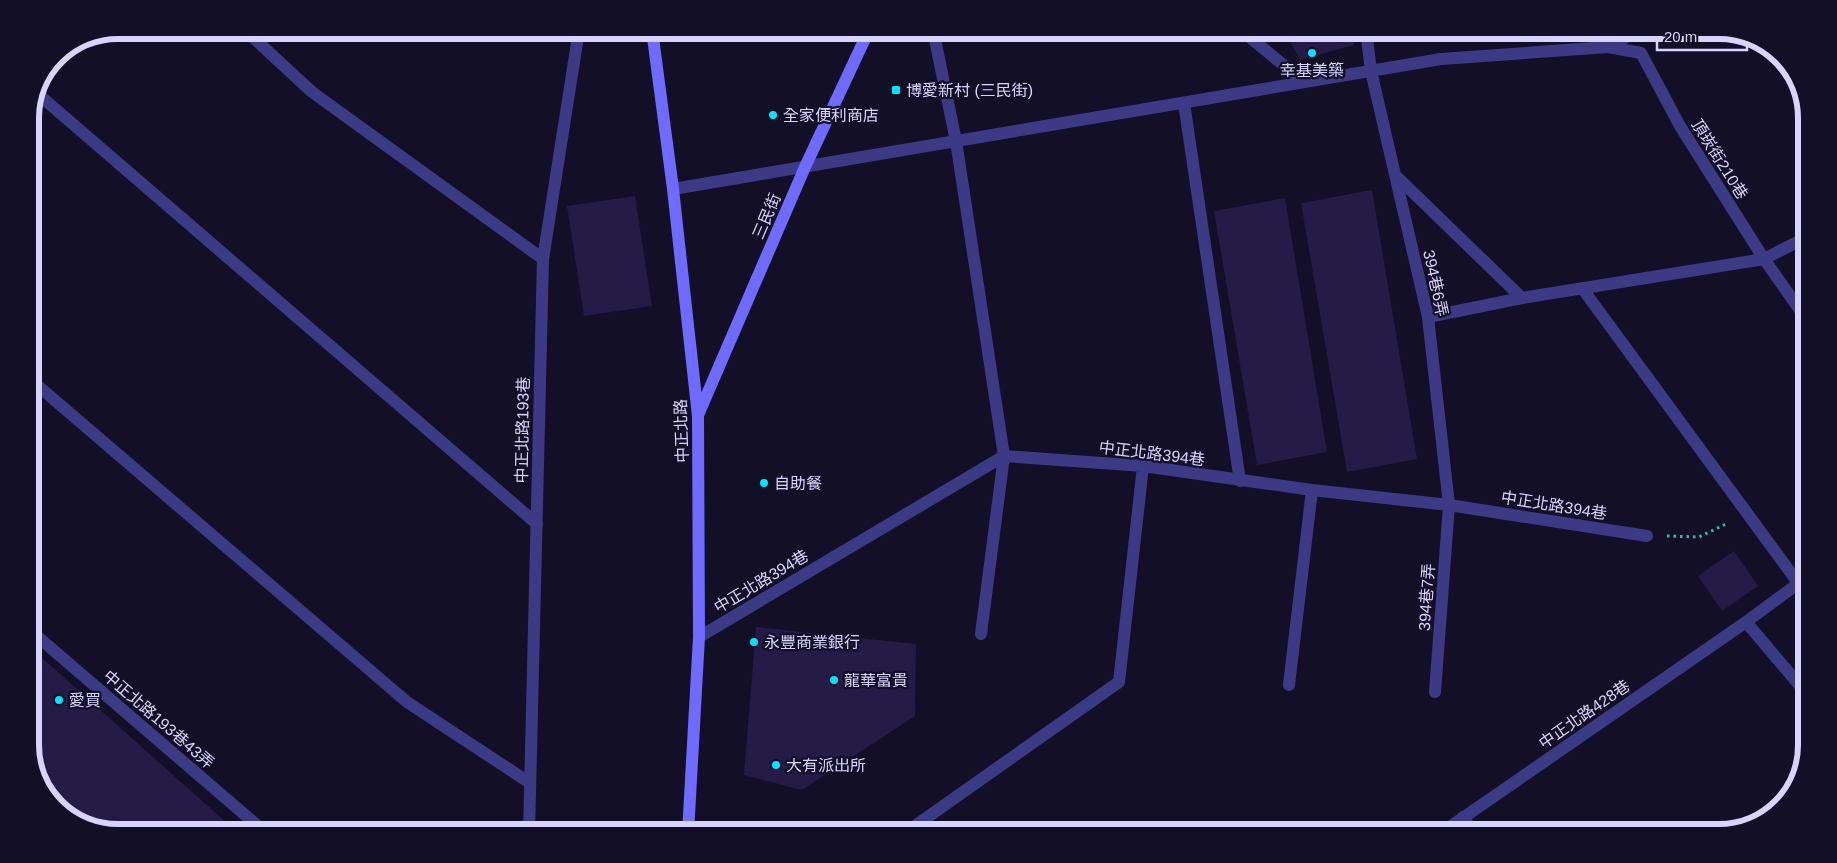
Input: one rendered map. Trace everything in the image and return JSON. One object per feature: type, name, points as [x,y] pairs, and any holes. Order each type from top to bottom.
[{"type":"main road","name":"中正北路","points":[[653,39],[673,189],[698,416],[699,637],[689,824]]},
{"type":"main road","name":"三民街","points":[[698,416],[805,168],[865,39]]},
{"type":"street","points":[[255,39],[312,92],[543,259]]},
{"type":"street","name":"中正北路193巷","points":[[528,824],[543,259],[577,39]]},
{"type":"street","points":[[935,39],[956,141],[1004,456],[981,634]]},
{"type":"street","points":[[1252,39],[1304,82]]},
{"type":"street","name":"394巷6弄","points":[[1367,39],[1371,71],[1428,318],[1448,505]]},
{"type":"street","points":[[1607,39],[1608,46]]},
{"type":"street","points":[[673,189],[1441,59],[1608,46],[1622,39]]},
{"type":"street","name":"頂崁街210巷","points":[[1608,46],[1641,52],[1680,126],[1764,259],[1798,307]]},
{"type":"street","points":[[41,97],[536,524]]},
{"type":"street","points":[[1184,103],[1240,481]]},
{"type":"street","points":[[1395,174],[1522,298]]},
{"type":"street","points":[[1428,318],[1522,298],[1764,259],[1798,242]]},
{"type":"street","points":[[1582,288],[1747,514],[1798,574]]},
{"type":"street","points":[[39,387],[407,702],[530,783]]},
{"type":"street","name":"中正北路394巷","points":[[699,637],[1004,456],[1143,466],[1240,481],[1448,505],[1647,536]]},
{"type":"street","points":[[918,824],[1118,682],[1143,466]]},
{"type":"street","points":[[1289,684],[1312,490]]},
{"type":"street","name":"394巷7弄","points":[[1435,692],[1448,505]]},
{"type":"street","name":"中正北路428巷","points":[[1453,824],[1746,622],[1798,584]]},
{"type":"street","points":[[1746,622],[1798,683]]},
{"type":"street","name":"中正北路193巷43弄","points":[[39,638],[256,824]]},
{"type":"street","points":[[1463,817],[1468,824]]},
{"type":"path","points":[[1647,536],[1699,537],[1747,514]]},
{"type":"building","points":[[1289,39],[1353,39],[1354,45],[1300,60]]},
{"type":"building","points":[[1372,190],[1417,459],[1347,472],[1301,203]]},
{"type":"building","points":[[635,196],[652,306],[584,316],[567,206]]},
{"type":"building","points":[[1285,198],[1327,452],[1257,465],[1214,211]]},
{"type":"building","points":[[1734,551],[1758,586],[1722,611],[1698,576]]},
{"type":"building","name":"龍華富貴","points":[[756,627],[916,644],[915,716],[802,790],[744,775]]},
{"type":"building","name":"愛買","points":[[39,655],[228,824],[102,823],[78,814],[69,808],[52,789],[40,761]]},
{"type":"place","name":"幸基美築","points":[[1312,53]]},
{"type":"place","name":"博愛新村 (三民街)","points":[[896,90]]},
{"type":"place","name":"全家便利商店","points":[[773,115]]},
{"type":"place","name":"自助餐","points":[[764,483]]},
{"type":"place","name":"永豐商業銀行","points":[[754,642]]},
{"type":"place","name":"龍華富貴","points":[[834,680]]},
{"type":"place","name":"愛買","points":[[59,700]]},
{"type":"place","name":"大有派出所","points":[[776,765]]}]
